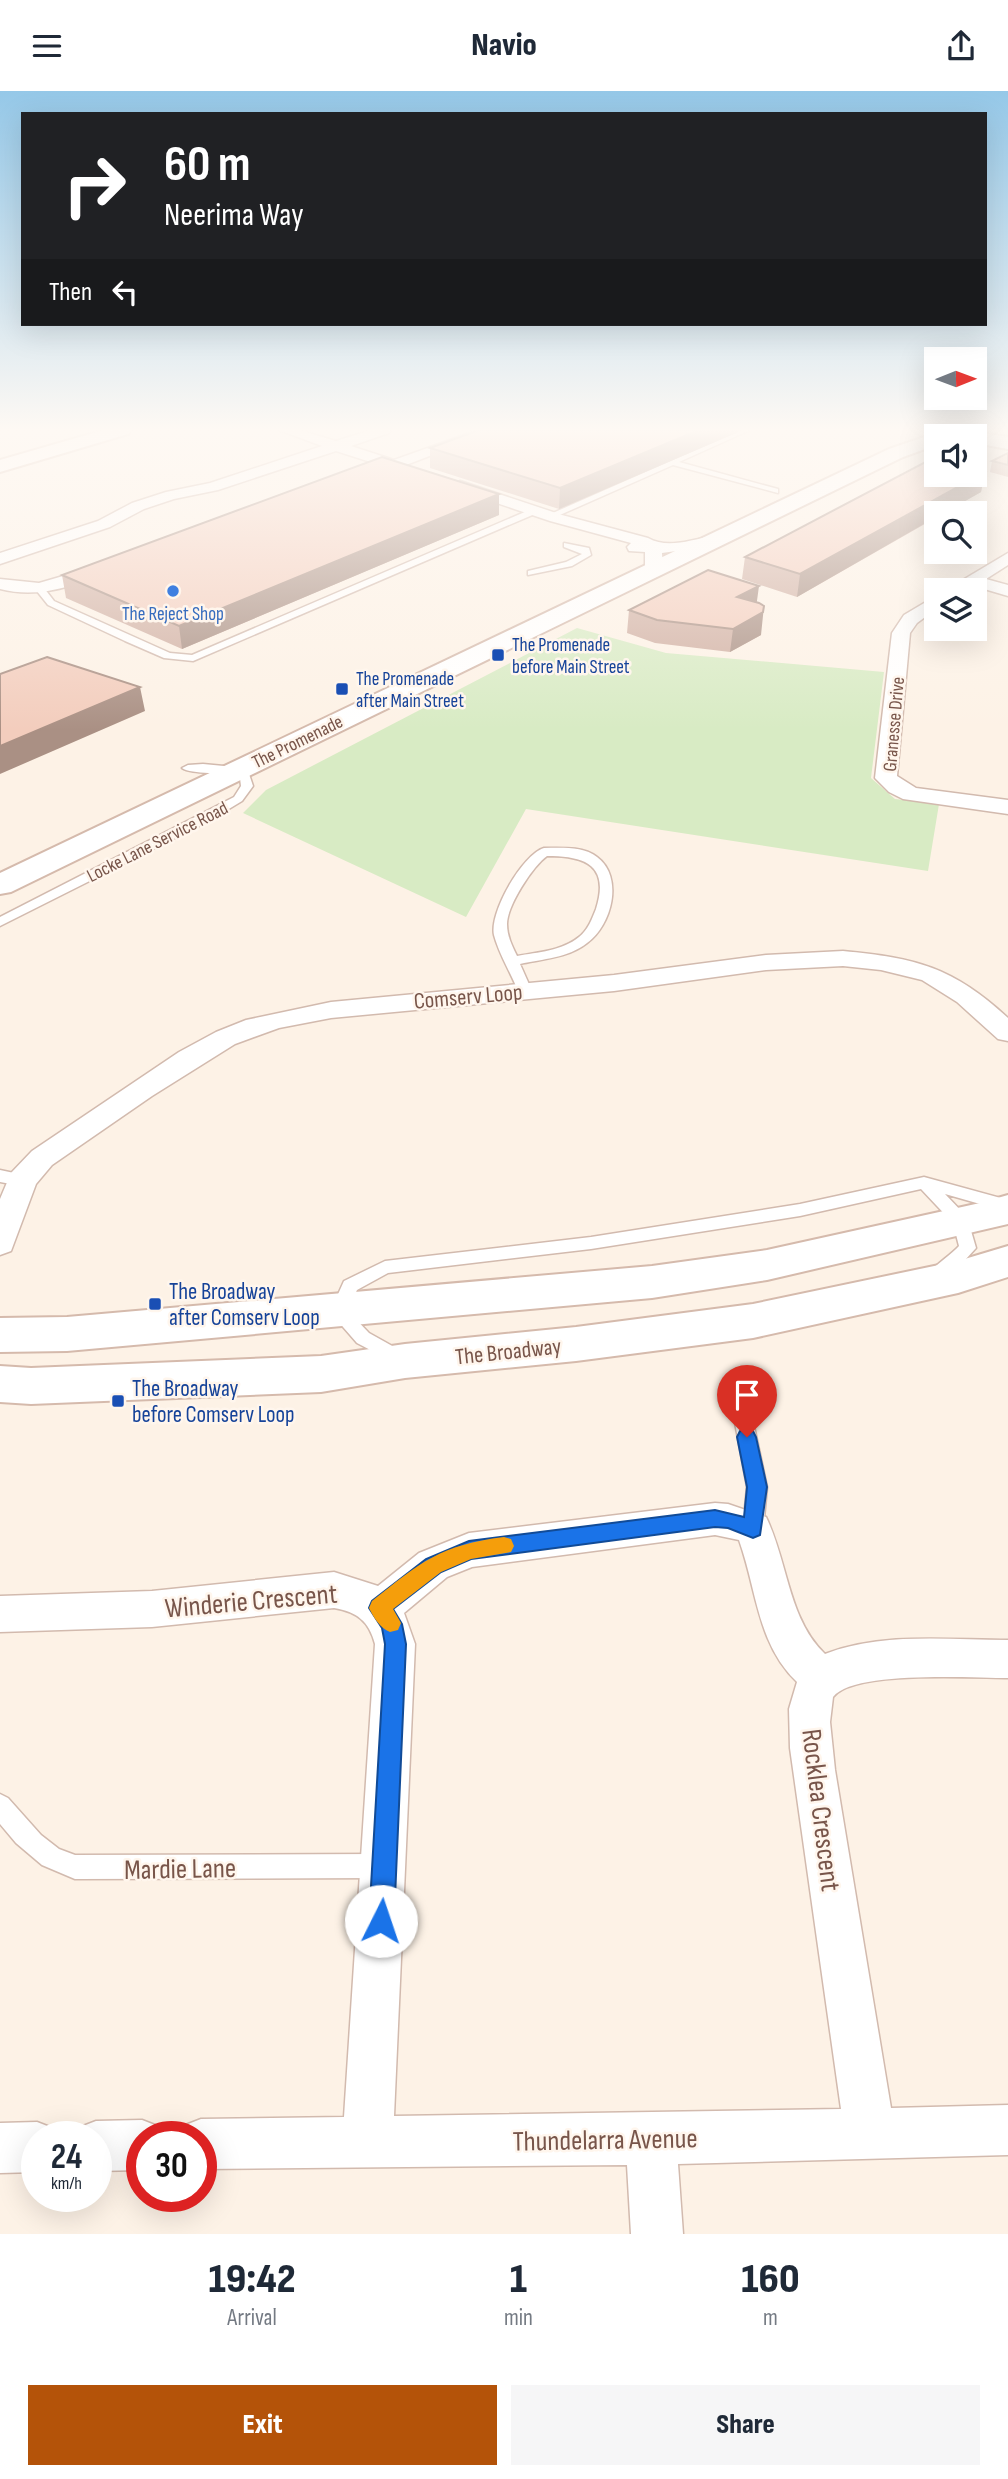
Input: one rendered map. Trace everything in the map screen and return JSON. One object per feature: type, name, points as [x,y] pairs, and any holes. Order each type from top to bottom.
[{"type":"main road","name":"The Promenade","points":[[0,885],[235,771],[653,559],[704,530]]},
{"type":"main road","name":"The Promenade","points":[[125,798],[653,559],[712,541],[735,530]]},
{"type":"main road","points":[[0,1335],[67,1334],[338,1312],[652,1282],[767,1265],[1008,1208]]},
{"type":"main road","name":"The Broadway","points":[[0,1384],[31,1386],[321,1374],[405,1361],[576,1344],[753,1321],[958,1277],[1008,1261]]},
{"type":"street","points":[[0,559],[86,530]]},
{"type":"street","points":[[586,530],[653,559]]},
{"type":"street","points":[[974,578],[1008,558]]},
{"type":"street","points":[[0,584],[19,589],[41,590],[121,563]]},
{"type":"street","points":[[987,585],[1008,591]]},
{"type":"street","name":"Granesse Drive","points":[[924,609],[910,619],[901,633],[886,778],[903,791],[921,796],[1008,807]]},
{"type":"street","name":"Comserv Loop","points":[[0,1243],[11,1178],[191,1058],[237,1033],[271,1022],[326,1011],[614,983],[791,961],[865,961],[919,971],[939,979],[968,996],[1008,1033]]},
{"type":"street","points":[[368,2141],[396,1644],[391,1624],[380,1608],[433,1565],[469,1550],[715,1519],[728,1520],[753,1529],[764,1552],[781,1622],[792,1646],[822,1678],[840,1666],[868,1661],[1008,1659]]},
{"type":"street","name":"Winderie Crescent","points":[[0,1614],[152,1608],[334,1590],[354,1593],[380,1608]]},
{"type":"street","name":"Rocklea Crescent","points":[[822,1678],[811,1703],[809,1728],[870,2132]]},
{"type":"street","name":"Thundelarra Avenue","points":[[217,2144],[651,2139],[1008,2130]]},
{"type":"street","points":[[651,2139],[657,2234]]},
{"type":"street","points":[[0,2148],[21,2147]]},
{"type":"lane","points":[[41,590],[51,603],[128,639],[168,656],[198,657],[490,530]]},
{"type":"lane","points":[[567,545],[586,550],[587,555],[569,564],[531,573],[576,551],[567,545]]},
{"type":"lane","name":"Locke Lane Service Road","points":[[0,922],[238,799],[247,786],[245,776],[235,771],[188,768]]},
{"type":"lane","points":[[514,961],[565,951],[585,939],[598,921],[606,897],[605,874],[593,859],[572,852],[544,852],[522,875],[500,921],[500,935],[514,961],[525,991]]},
{"type":"lane","points":[[912,1287],[948,1267],[968,1248],[961,1221],[924,1183]]},
{"type":"lane","points":[[405,1361],[363,1338],[338,1312],[350,1286],[385,1267],[592,1243],[800,1210],[924,1183],[1008,1208]]},
{"type":"lane","points":[[742,1412],[757,1487],[753,1529]]},
{"type":"lane","name":"Mardie Lane","points":[[0,1806],[40,1852],[55,1861],[75,1867],[385,1866]]},
{"type":"green space","points":[[577,628],[666,653],[884,672],[871,778],[895,799],[939,804],[928,871],[526,809],[466,917],[243,813],[266,790]]},
{"type":"building","points":[[184,530],[412,530],[179,626],[62,575]]},
{"type":"building","points":[[796,530],[880,530],[800,574],[745,557]]},
{"type":"building","points":[[708,570],[759,586],[737,597],[759,603],[764,606],[763,612],[733,629],[657,620],[629,610]]},
{"type":"building","points":[[47,657],[140,687],[0,746],[0,674]]},
{"type":"slow traffic","points":[[390,1623],[380,1608],[433,1565],[469,1550],[504,1546]]},
{"type":"place","name":"The Reject Shop","points":[[173,591]]},
{"type":"place","name":"The Promenade before Main Street","points":[[498,655]]},
{"type":"place","name":"The Promenade after Main Street","points":[[342,689]]},
{"type":"place","name":"The Broadway after Comserv Loop","points":[[155,1304]]},
{"type":"place","name":"The Broadway before Comserv Loop","points":[[118,1401]]},
{"type":"route","points":[[381,1921],[396,1644],[391,1624],[380,1608],[433,1565],[469,1550],[715,1519],[741,1523],[753,1529],[757,1487],[747,1437]]}]
